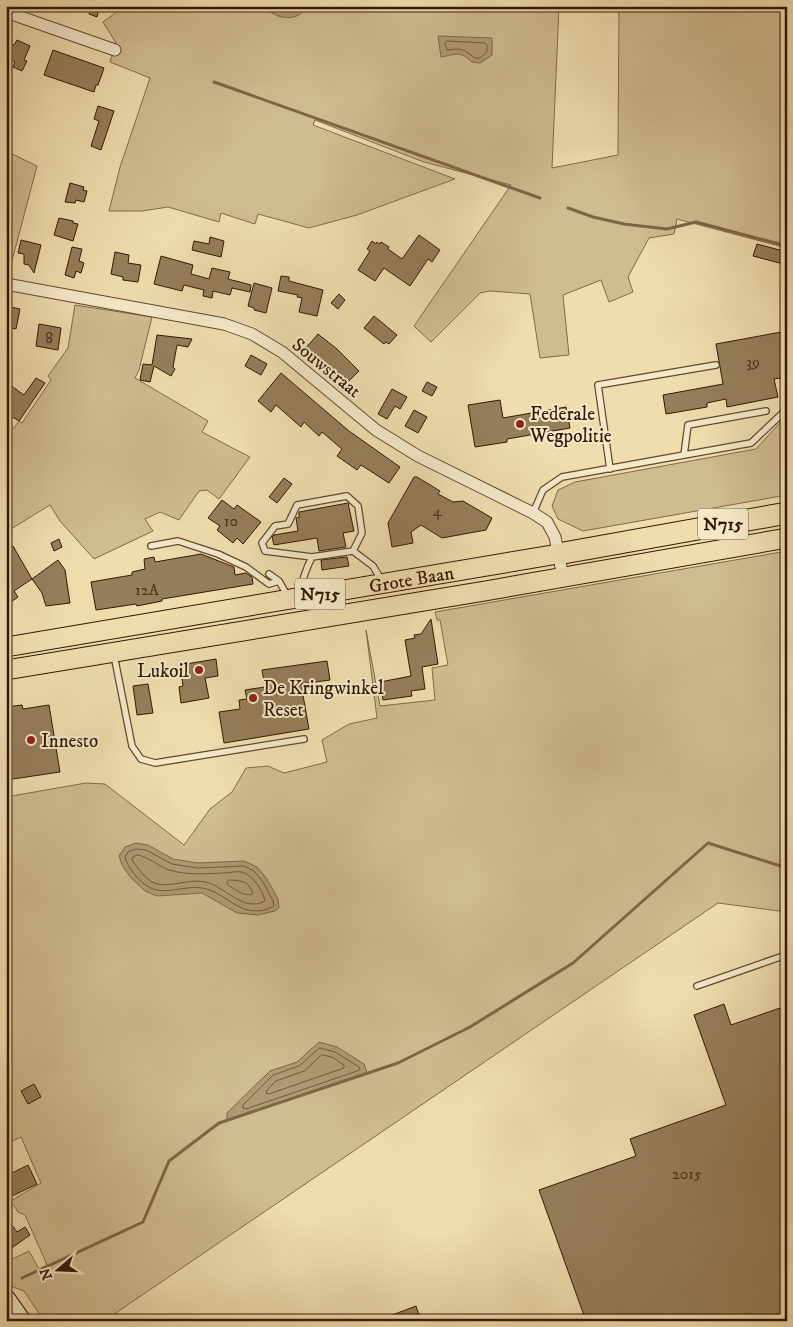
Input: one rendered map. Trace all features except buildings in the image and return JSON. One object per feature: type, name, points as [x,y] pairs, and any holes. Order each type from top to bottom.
[{"type":"highway","name":"Grote Baan","points":[[558,554],[787,513]]},
{"type":"main road","name":"Grote Baan","points":[[6,670],[787,538]]},
{"type":"main road","name":"Grote Baan","points":[[6,647],[558,554]]},
{"type":"street","points":[[6,12],[116,50]]},
{"type":"street","name":"Souwstraat","points":[[6,284],[224,324],[252,334],[282,352],[376,430],[418,456],[533,513],[547,522],[555,537],[563,577]]},
{"type":"street","points":[[6,1297],[23,1321]]},
{"type":"lane","points":[[610,469],[598,385],[716,365]]},
{"type":"lane","points":[[533,513],[543,490],[562,477],[752,443],[787,409]]},
{"type":"lane","points":[[684,456],[688,425],[766,411]]},
{"type":"lane","points":[[353,551],[362,533],[358,506],[347,496],[297,505],[288,524],[275,526],[262,543],[265,551],[312,557],[353,551],[373,566],[384,583]]},
{"type":"lane","points":[[151,546],[178,542],[232,559],[269,584],[279,581]]},
{"type":"lane","points":[[269,574],[296,598],[301,590],[312,557]]},
{"type":"lane","points":[[113,653],[132,746],[141,759],[155,764],[304,739]]},
{"type":"lane","points":[[697,986],[786,955],[787,957]]},
{"type":"shaded area","points":[[125,6],[259,6],[280,17],[305,10],[308,6],[559,6],[552,168],[618,155],[619,6],[787,6],[787,248],[677,219],[674,234],[649,238],[628,277],[633,292],[609,302],[601,280],[563,295],[569,355],[540,358],[530,294],[490,291],[480,293],[431,342],[414,326],[511,185],[424,162],[315,120],[313,125],[455,179],[357,215],[309,228],[258,214],[255,224],[221,213],[219,222],[168,207],[142,211],[109,211],[120,167],[150,78],[110,62],[116,43],[103,22]]},
{"type":"shaded area","points":[[6,151],[37,166],[8,276],[6,276]]},
{"type":"shaded area","points":[[75,305],[152,317],[139,370],[135,378],[208,421],[202,432],[250,457],[219,499],[207,490],[199,491],[179,520],[160,512],[145,519],[153,531],[94,559],[60,521],[50,505],[6,532],[6,438],[19,421],[22,423],[51,380],[48,376],[68,348]]},
{"type":"shaded area","points":[[787,415],[787,495],[583,531],[558,519],[552,506],[558,490],[575,482],[756,449]]},
{"type":"shaded area","points":[[787,551],[787,912],[718,903],[104,1321],[44,1321],[24,1291],[13,1287],[6,1275],[6,1262],[29,1251],[39,1269],[47,1265],[25,1215],[18,1212],[11,1201],[41,1183],[21,1137],[6,1144],[6,979],[11,976],[6,959],[6,797],[86,783],[105,784],[184,845],[210,809],[232,792],[246,768],[268,766],[284,773],[327,762],[322,740],[349,724],[377,718],[366,630],[380,706],[435,700],[432,668],[448,665],[440,620],[437,620],[435,612]]},
{"type":"water","points":[[259,6],[308,6],[296,16],[290,18],[278,15]]},
{"type":"water","points":[[438,36],[492,38],[492,55],[480,63],[472,62],[458,54],[441,57]]},
{"type":"water","points":[[136,843],[148,845],[173,859],[198,863],[244,861],[257,867],[267,879],[278,899],[279,908],[275,911],[258,915],[237,913],[202,893],[157,896],[145,891],[131,878],[122,865],[119,856],[125,847]]},
{"type":"water","points":[[319,1042],[337,1047],[364,1064],[367,1073],[227,1120],[227,1113],[270,1071],[297,1062]]},
{"type":"waterway","points":[[214,82],[540,198]]},
{"type":"waterway","points":[[568,208],[593,217],[624,224],[667,229],[696,222],[787,246]]},
{"type":"waterway","points":[[22,1278],[143,1222],[169,1161],[219,1123],[398,1063],[470,1027],[573,963],[708,843],[787,868]]},
{"type":"place","name":"Federale Wegpolitie","points":[[520,424]]},
{"type":"place","name":"Lukoil","points":[[199,670]]},
{"type":"place","name":"De Kringwinkel Reset","points":[[253,698]]},
{"type":"place","name":"Innesto","points":[[31,740]]}]
